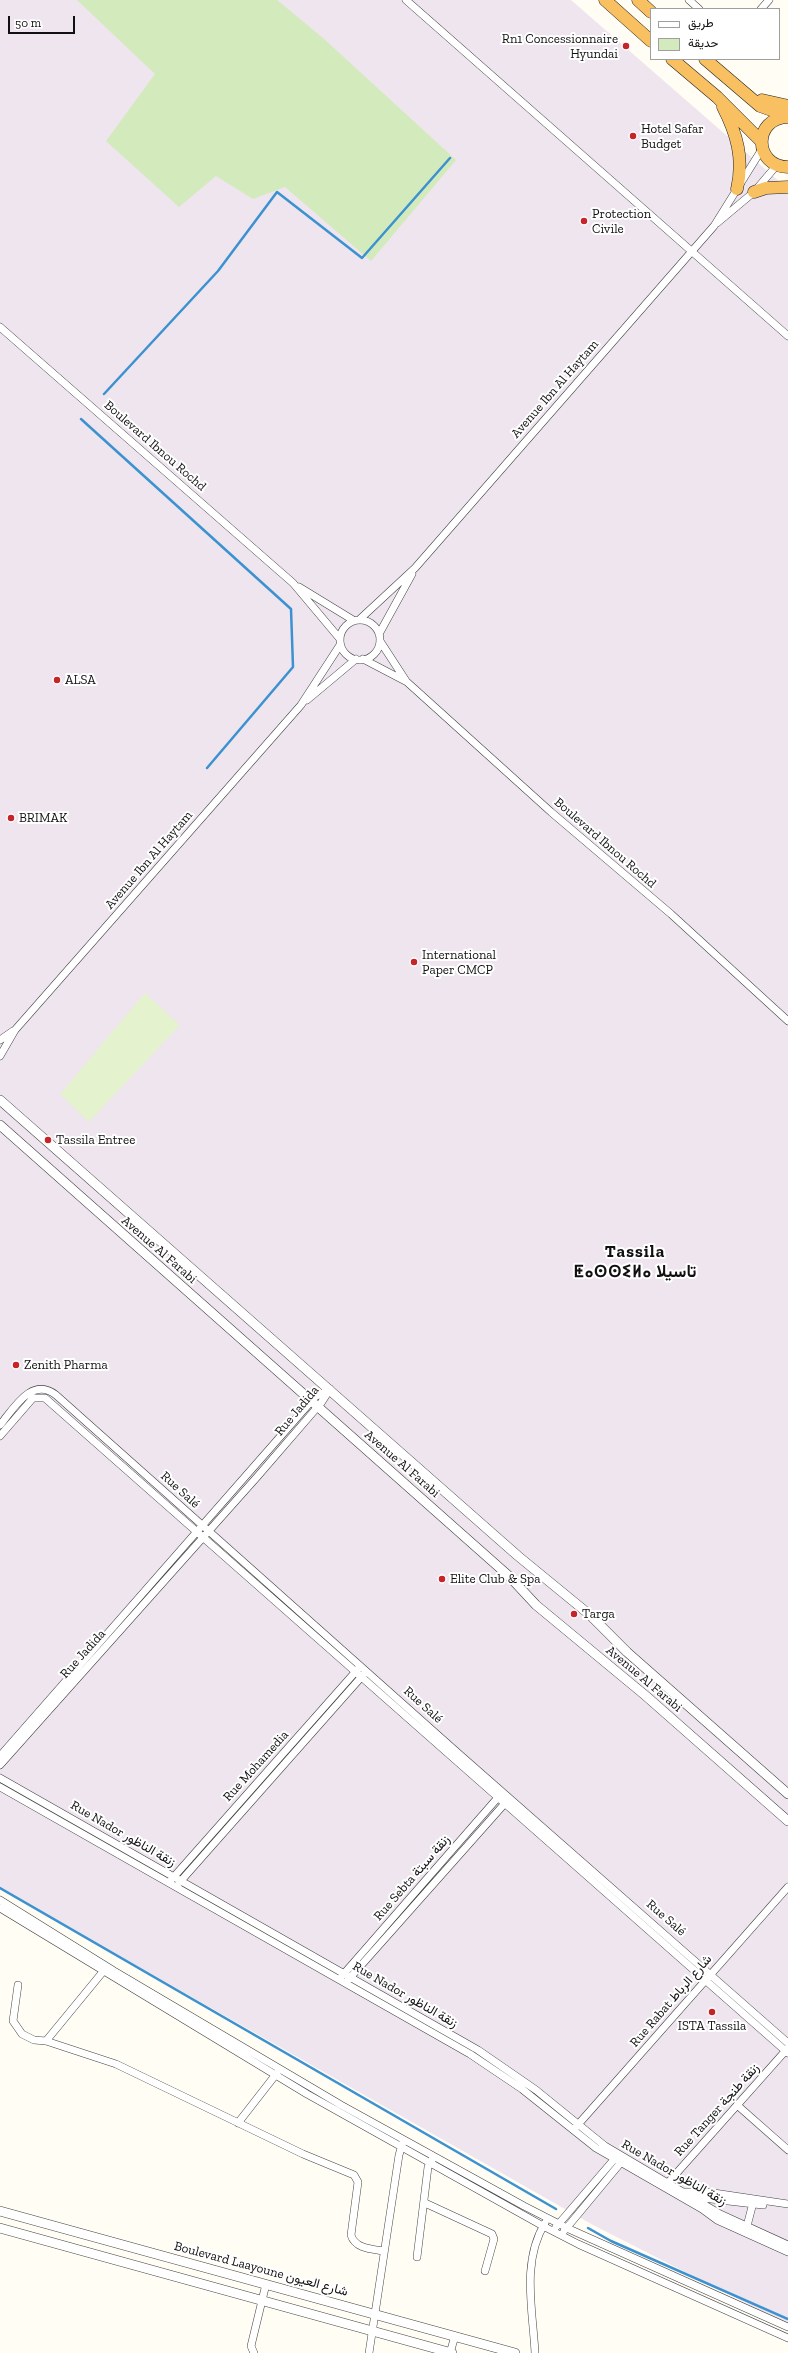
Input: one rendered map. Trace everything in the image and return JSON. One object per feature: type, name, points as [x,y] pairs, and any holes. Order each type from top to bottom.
[{"type":"highway","points":[[605,0],[650,40]]},
{"type":"highway","points":[[638,0],[650,11]]},
{"type":"highway","points":[[673,60],[718,97],[762,145],[770,161],[782,166]]},
{"type":"highway","points":[[706,60],[760,106],[788,116]]},
{"type":"highway","points":[[734,85],[762,100],[788,106]]},
{"type":"highway","points":[[718,97],[730,121],[738,142],[740,158],[737,190]]},
{"type":"highway","points":[[762,145],[762,134],[770,123],[776,119],[788,116]]},
{"type":"highway","points":[[754,192],[772,187],[788,187]]},
{"type":"street","points":[[406,0],[788,336]]},
{"type":"street","points":[[689,0],[698,8]]},
{"type":"street","points":[[762,8],[769,0]]},
{"type":"street","name":"Avenue Ibn Al Haytam","points":[[714,226],[737,190],[762,145]]},
{"type":"street","name":"Avenue Ibn Al Haytam","points":[[356,620],[415,568],[714,226],[782,166]]},
{"type":"street","name":"Boulevard Ibnou Rochd","points":[[0,327],[293,583],[340,642]]},
{"type":"street","name":"Avenue Ibn Al Haytam","points":[[380,638],[415,568]]},
{"type":"street","name":"Boulevard Ibnou Rochd","points":[[293,583],[356,620]]},
{"type":"street","points":[[356,620],[372,624],[380,638],[374,653],[359,659],[344,653],[340,642],[343,628],[356,620]]},
{"type":"street","name":"Boulevard Ibnou Rochd","points":[[380,638],[407,682],[551,812],[671,914],[788,1021]]},
{"type":"street","name":"Avenue Ibn Al Haytam","points":[[0,1056],[15,1030],[301,705],[340,642]]},
{"type":"street","name":"Avenue Ibn Al Haytam","points":[[301,705],[359,659]]},
{"type":"street","name":"Boulevard Ibnou Rochd","points":[[359,659],[407,682]]},
{"type":"street","name":"Avenue Ibn Al Haytam","points":[[0,1040],[15,1030]]},
{"type":"street","name":"Avenue Al Farabi","points":[[0,1100],[518,1556],[590,1615],[627,1652],[788,1794]]},
{"type":"street","name":"Avenue Al Farabi","points":[[0,1125],[314,1405],[510,1576],[540,1609],[646,1696],[788,1821]]},
{"type":"street","points":[[0,1424],[28,1393],[40,1388],[41,1397],[33,1398],[0,1436]]},
{"type":"street","name":"Rue Salé","points":[[40,1388],[48,1390],[56,1395],[206,1528],[364,1674],[709,1977],[788,2043]]},
{"type":"street","name":"Rue Jadida","points":[[0,1756],[206,1528],[314,1405],[319,1393],[330,1389]]},
{"type":"street","name":"Rue Salé","points":[[41,1397],[45,1398],[200,1534],[358,1668]]},
{"type":"street","name":"Rue Jadida","points":[[0,1765],[200,1534]]},
{"type":"street","name":"Rue Mohamedia","points":[[171,1880],[358,1668]]},
{"type":"street","name":"Rue Mohamedia","points":[[178,1884],[364,1674]]},
{"type":"street","name":"Rue Nador زنقة الناظور","points":[[0,1778],[342,1982],[487,2064],[619,2159],[684,2195],[717,2220],[788,2252]]},
{"type":"street","name":"Rue Nador زنقة الناظور","points":[[0,1787],[171,1880]]},
{"type":"street","name":"Rue Sebta زنقة سبتة","points":[[342,1982],[501,1795]]},
{"type":"street","name":"Rue Sebta زنقة سبتة","points":[[348,1975],[507,1800]]},
{"type":"street","name":"Rue Nador زنقة الناظور","points":[[178,1884],[348,1975],[499,2063],[536,2090],[575,2128]]},
{"type":"street","name":"Rue Rabat شارع الرباط","points":[[575,2128],[788,1887]]},
{"type":"street","points":[[0,1900],[105,1969],[275,2075],[434,2161],[543,2226],[788,2338]]},
{"type":"street","points":[[0,1908],[280,2069],[402,2143]]},
{"type":"street","points":[[46,2041],[105,1969]]},
{"type":"street","name":"Rue Salé","points":[[709,1977],[787,2050]]},
{"type":"street","points":[[18,1985],[13,2015],[17,2029],[34,2040],[46,2041],[116,2064],[303,2154],[354,2175],[358,2182],[351,2235],[352,2240],[362,2246],[384,2251]]},
{"type":"street","name":"Rue Tanger زنقة طنجة","points":[[666,2185],[787,2050]]},
{"type":"street","points":[[238,2123],[280,2069]]},
{"type":"street","points":[[737,2105],[788,2150]]},
{"type":"street","points":[[369,2353],[402,2143]]},
{"type":"street","points":[[553,2231],[619,2159]]},
{"type":"street","points":[[560,2235],[567,2228],[619,2159]]},
{"type":"street","points":[[418,2257],[429,2174],[434,2161]]},
{"type":"street","points":[[434,2161],[567,2228],[788,2327]]},
{"type":"street","name":"Rue Nador زنقة الناظور","points":[[666,2185],[673,2193],[684,2195]]},
{"type":"street","points":[[684,2195],[707,2192],[788,2208]]},
{"type":"street","points":[[684,2195],[693,2197],[788,2204]]},
{"type":"street","name":"Rue Nador زنقة الناظور","points":[[693,2197],[720,2214],[788,2245]]},
{"type":"street","points":[[747,2226],[754,2201]]},
{"type":"street","points":[[425,2203],[492,2234],[494,2240],[485,2271]]},
{"type":"street","name":"Boulevard Laayoune شارع العيون","points":[[0,2211],[515,2353]]},
{"type":"street","points":[[535,2353],[530,2272],[534,2249],[543,2226],[548,2218]]},
{"type":"street","points":[[0,2228],[451,2353],[455,2336]]},
{"type":"street","points":[[254,2353],[251,2346],[266,2284]]},
{"type":"shaded area","points":[[0,0],[571,0],[788,189],[788,2322],[758,2309],[593,2225],[0,1888]]},
{"type":"green space","points":[[77,0],[277,0],[323,38],[456,160],[371,261],[285,187],[253,199],[216,176],[179,207],[106,141],[155,74]]},
{"type":"green space","points":[[145,993],[180,1025],[89,1122],[60,1094]]},
{"type":"waterway","points":[[104,394],[218,271],[277,192],[362,258],[450,158]]},
{"type":"waterway","points":[[81,419],[291,609],[293,667],[207,768]]},
{"type":"waterway","points":[[0,1888],[556,2209]]},
{"type":"waterway","points":[[588,2228],[611,2241],[788,2319]]},
{"type":"place","name":"Rn1 Concessionnaire Hyundai","points":[[626,46]]},
{"type":"place","name":"Hotel Safar Budget","points":[[633,136]]},
{"type":"place","name":"Protection Civile","points":[[584,221]]},
{"type":"place","name":"ALSA","points":[[57,680]]},
{"type":"place","name":"BRIMAK","points":[[11,818]]},
{"type":"place","name":"International Paper CMCP","points":[[414,962]]},
{"type":"place","name":"Tassila Entree","points":[[48,1140]]},
{"type":"place","name":"Zenith Pharma","points":[[16,1365]]},
{"type":"place","name":"Elite Club & Spa","points":[[442,1579]]},
{"type":"place","name":"Targa","points":[[574,1614]]},
{"type":"place","name":"ISTA Tassila","points":[[712,2012]]},
{"type":"district","name":"Tassila ⵟⴰⵙⵙⵉⵍⴰ تاسيلا","points":[[635,1262]]}]
